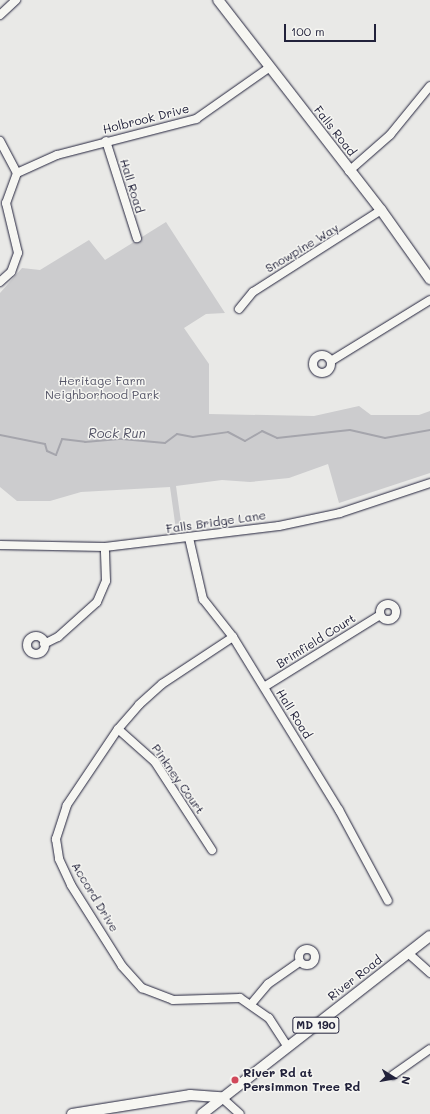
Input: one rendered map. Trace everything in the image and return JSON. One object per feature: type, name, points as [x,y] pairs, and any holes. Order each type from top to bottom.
[{"type":"main road","name":"Falls Road","points":[[218,0],[349,171],[381,210],[430,279]]},
{"type":"main road","name":"River Road","points":[[202,1114],[221,1096],[288,1047],[430,936]]},
{"type":"main road","points":[[72,1114],[190,1095],[221,1096]]},
{"type":"street","points":[[0,15],[16,0]]},
{"type":"street","name":"Holbrook Drive","points":[[17,173],[57,155],[106,141],[196,119],[270,67]]},
{"type":"street","points":[[349,171],[390,135],[430,86]]},
{"type":"street","points":[[0,141],[17,173],[6,203],[18,253],[11,272],[0,282]]},
{"type":"street","name":"Hall Road","points":[[106,141],[137,238]]},
{"type":"street","name":"Snowpine Way","points":[[239,309],[253,292],[381,210]]},
{"type":"street","points":[[331,361],[430,300]]},
{"type":"street","name":"Falls Bridge Lane","points":[[0,544],[105,547],[189,538],[340,513],[430,483]]},
{"type":"street","name":"Hall Road","points":[[189,538],[203,599],[233,637],[264,687],[339,810],[388,901]]},
{"type":"street","points":[[44,644],[58,637],[97,602],[106,581],[105,547]]},
{"type":"street","name":"Brimfield Court","points":[[264,687],[380,615]]},
{"type":"street","name":"Accord Drive","points":[[233,637],[162,684],[118,729],[59,823],[57,845],[65,872],[122,966],[142,988],[173,1000],[229,996],[252,1003],[269,1018],[288,1047]]},
{"type":"street","name":"Pinkney Court","points":[[118,729],[155,762],[212,850]]},
{"type":"street","points":[[408,953],[430,973]]},
{"type":"street","points":[[252,1003],[268,984],[300,962]]},
{"type":"street","points":[[393,1075],[430,1049]]},
{"type":"street","points":[[221,1096],[240,1114]]},
{"type":"green space","name":"Heritage Farm Neighborhood Park","points":[[166,222],[225,313],[206,314],[184,328],[209,364],[209,414],[314,416],[359,406],[371,415],[419,415],[430,411],[430,473],[339,503],[328,464],[289,478],[250,482],[222,480],[176,486],[182,529],[176,530],[170,487],[81,492],[50,501],[17,501],[0,487],[0,293],[22,268],[40,270],[89,240],[105,260]]},
{"type":"waterway","name":"Rock Run","points":[[0,435],[45,444],[47,451],[56,455],[62,439],[85,442],[122,439],[165,443],[177,434],[193,437],[228,432],[245,441],[262,431],[277,438],[350,430],[385,438],[430,430]]},
{"type":"place","name":"River Rd at Persimmon Tree Rd","points":[[235,1080]]}]
